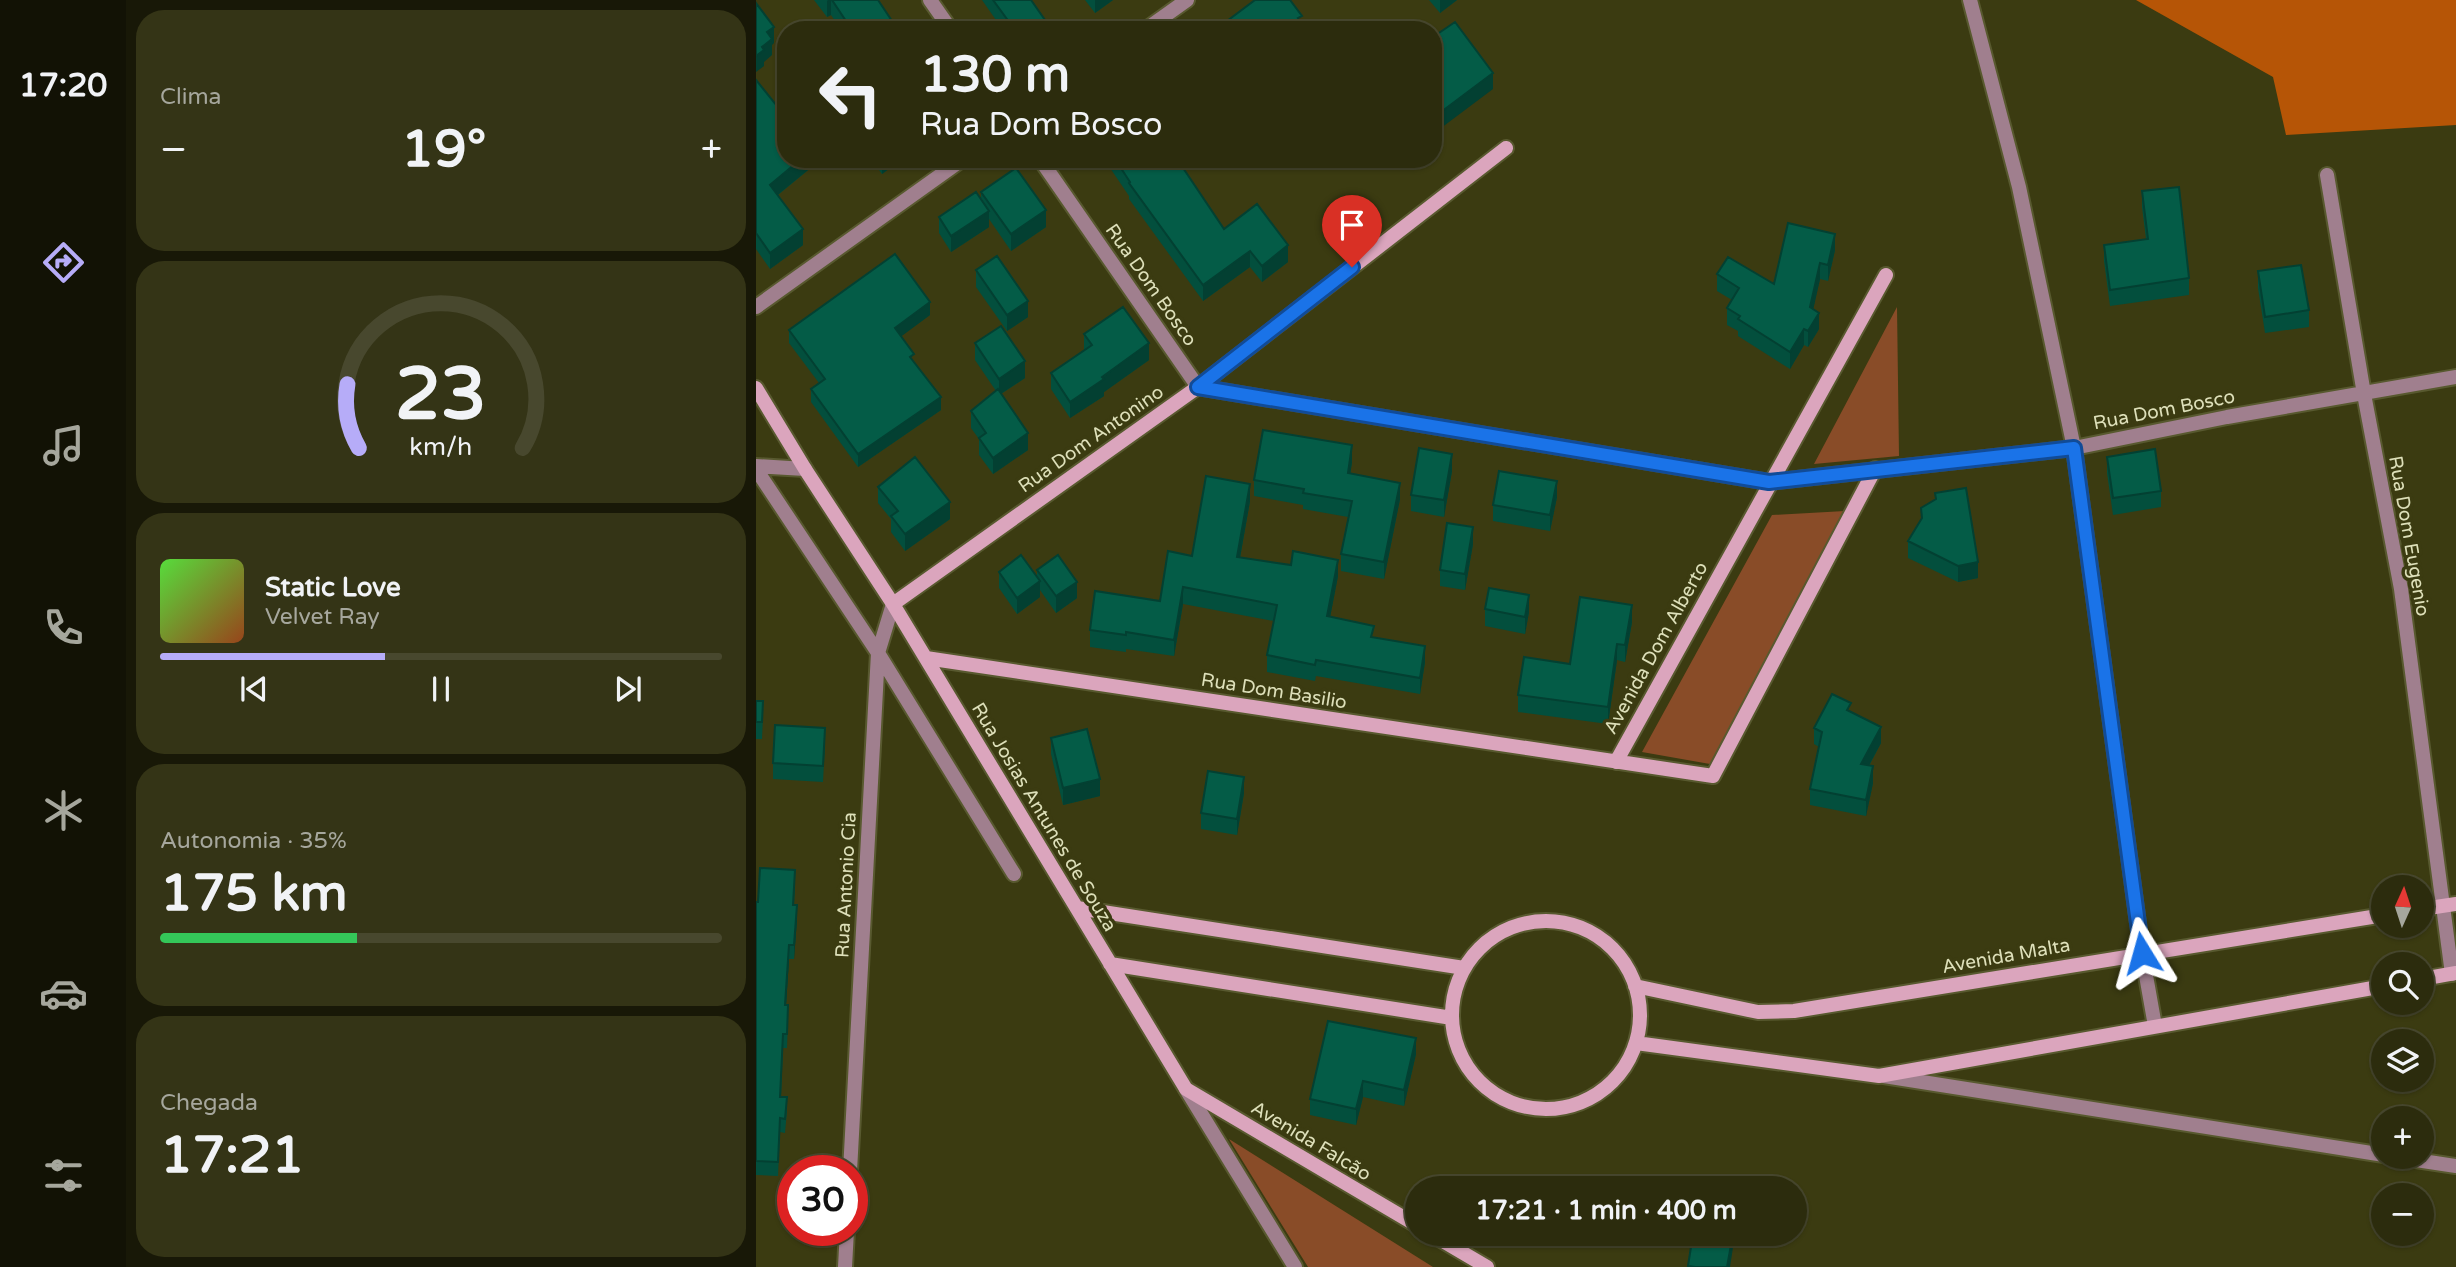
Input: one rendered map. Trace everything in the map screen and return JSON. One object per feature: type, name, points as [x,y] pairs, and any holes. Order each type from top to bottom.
[{"type":"street","points":[[930,0],[945,21]]},
{"type":"street","points":[[1158,21],[1187,0]]},
{"type":"street","points":[[1970,0],[2019,187],[2074,448],[2142,953],[2155,1026]]},
{"type":"street","name":"Rua Dom Antonino","points":[[893,604],[1198,387],[1506,148]]},
{"type":"street","points":[[756,307],[950,168]]},
{"type":"street","name":"Rua Dom Bosco","points":[[1046,168],[1198,387],[1769,482],[2074,448],[2227,417],[2456,377]]},
{"type":"street","name":"Rua Dom Eugenio","points":[[2327,175],[2364,394],[2401,589],[2449,905],[2454,974]]},
{"type":"street","name":"Avenida Dom Alberto","points":[[1875,470],[1713,776],[1616,762],[1886,275]]},
{"type":"street","name":"Rua Josias Antunes de Souza","points":[[756,388],[893,604],[1295,1267]]},
{"type":"street","points":[[756,467],[805,468]]},
{"type":"street","points":[[756,467],[878,653],[1014,874]]},
{"type":"street","name":"Rua Antonio Cia","points":[[851,1155],[878,653],[893,604]]},
{"type":"street","name":"Rua Dom Basilio","points":[[926,658],[1616,762]]},
{"type":"street","points":[[1077,908],[1464,968]]},
{"type":"street","name":"Avenida Malta","points":[[1635,986],[1758,1012],[1794,1011],[2371,917]]},
{"type":"street","points":[[1555,922],[1584,929],[1616,952],[1635,986],[1640,1005],[1640,1024],[1628,1062],[1601,1092],[1563,1107],[1543,1109],[1504,1099],[1487,1088],[1473,1074],[1462,1057],[1455,1038],[1452,1018],[1457,984],[1464,968],[1483,946],[1507,930],[1526,924],[1555,922]]},
{"type":"street","points":[[1110,964],[1452,1018]]},
{"type":"street","points":[[2434,977],[2454,974]]},
{"type":"street","points":[[1879,1076],[2371,988]]},
{"type":"street","points":[[1636,1043],[1879,1076],[2371,1153]]},
{"type":"street","name":"Avenida Falcão","points":[[1186,1089],[1405,1218]]},
{"type":"street","points":[[2434,1163],[2456,1166]]},
{"type":"street","points":[[845,1267],[846,1246]]},
{"type":"street","points":[[1452,1246],[1488,1267]]},
{"type":"shaded area","points":[[2136,0],[2456,0],[2456,125],[2286,135],[2273,77]]},
{"type":"shaded area","points":[[1897,307],[1899,456],[1814,464]]},
{"type":"shaded area","points":[[1845,511],[1710,764],[1642,752],[1772,515]]},
{"type":"shaded area","points":[[1229,1139],[1433,1267],[1308,1267]]},
{"type":"building","points":[[832,0],[878,0],[892,21],[846,21]]},
{"type":"building","points":[[993,0],[1031,0],[1046,21],[1008,21]]},
{"type":"building","points":[[1255,0],[1290,0],[1302,16],[1298,18],[1300,21],[1227,21]]},
{"type":"building","points":[[756,3],[774,27],[767,32],[772,39],[756,56]]},
{"type":"building","points":[[1455,22],[1493,73],[1442,111],[1442,31]]},
{"type":"building","points":[[756,80],[777,106],[777,168],[790,168],[770,185],[803,229],[770,253],[756,233]]},
{"type":"building","points":[[1016,168],[1046,210],[1011,234],[981,192]]},
{"type":"building","points":[[1121,168],[1183,168],[1224,229],[1257,204],[1288,245],[1262,266],[1250,251],[1203,285]]},
{"type":"building","points":[[2179,187],[2189,278],[2110,290],[2104,245],[2148,239],[2142,191]]},
{"type":"building","points":[[976,192],[989,211],[951,236],[939,217]]},
{"type":"building","points":[[1788,223],[1835,234],[1828,265],[1820,263],[1810,307],[1819,313],[1808,331],[1804,329],[1790,352],[1738,319],[1740,316],[1727,308],[1739,288],[1717,274],[1728,257],[1774,284]]},
{"type":"building","points":[[895,254],[930,302],[895,328],[914,354],[910,357],[941,397],[858,454],[811,389],[825,379],[789,330]]},
{"type":"building","points":[[997,256],[1028,301],[1007,315],[976,270]]},
{"type":"building","points":[[2301,265],[2309,310],[2265,317],[2258,271]]},
{"type":"building","points":[[1123,307],[1149,343],[1070,402],[1051,373],[1092,345],[1084,334]]},
{"type":"building","points":[[1001,326],[1025,361],[999,379],[975,343]]},
{"type":"building","points":[[998,389],[1028,433],[993,458],[979,438],[986,433],[971,411]]},
{"type":"building","points":[[1263,430],[1352,445],[1348,473],[1400,483],[1384,562],[1341,554],[1352,501],[1303,493],[1304,489],[1254,480]]},
{"type":"building","points":[[1419,448],[1452,454],[1444,500],[1411,495]]},
{"type":"building","points":[[2155,449],[2161,491],[2113,498],[2107,457]]},
{"type":"building","points":[[915,457],[950,502],[905,534],[891,516],[898,511],[878,487]]},
{"type":"building","points":[[1499,471],[1557,481],[1550,515],[1493,505]]},
{"type":"building","points":[[1206,476],[1250,484],[1237,557],[1291,565],[1293,551],[1338,560],[1327,616],[1374,626],[1371,637],[1425,646],[1420,678],[1316,660],[1315,665],[1267,655],[1277,605],[1183,587],[1174,640],[1126,632],[1126,635],[1090,630],[1095,591],[1160,601],[1168,551],[1192,556]]},
{"type":"building","points":[[1966,488],[1978,562],[1958,566],[1908,541],[1922,518],[1921,508],[1936,499],[1935,493]]},
{"type":"building","points":[[1447,523],[1473,527],[1465,574],[1440,570]]},
{"type":"building","points":[[1021,555],[1040,581],[1017,598],[999,572]]},
{"type":"building","points":[[1058,555],[1077,582],[1056,596],[1037,570]]},
{"type":"building","points":[[1489,588],[1529,595],[1525,617],[1485,609]]},
{"type":"building","points":[[1580,597],[1632,605],[1625,645],[1617,644],[1608,707],[1518,695],[1524,657],[1570,664]]},
{"type":"building","points":[[1832,694],[1851,703],[1847,710],[1881,727],[1861,764],[1873,766],[1866,800],[1810,789],[1822,732],[1814,728]]},
{"type":"building","points":[[756,701],[763,701],[762,722],[756,722]]},
{"type":"building","points":[[775,725],[825,728],[823,766],[773,763]]},
{"type":"building","points":[[1087,729],[1100,779],[1063,788],[1051,738]]},
{"type":"building","points":[[1208,771],[1244,777],[1237,819],[1201,813]]},
{"type":"building","points":[[760,868],[795,870],[793,905],[797,905],[794,945],[789,945],[785,1005],[788,1005],[787,1034],[783,1034],[780,1097],[787,1097],[785,1119],[780,1118],[777,1162],[756,1161]]},
{"type":"building","points":[[1328,1021],[1416,1038],[1404,1090],[1363,1081],[1356,1109],[1310,1099]]},
{"type":"building","points":[[1691,1246],[1731,1246],[1727,1267],[1688,1266]]},
{"type":"route","points":[[1352,267],[1198,387],[1769,482],[2074,448],[2142,953]]}]
